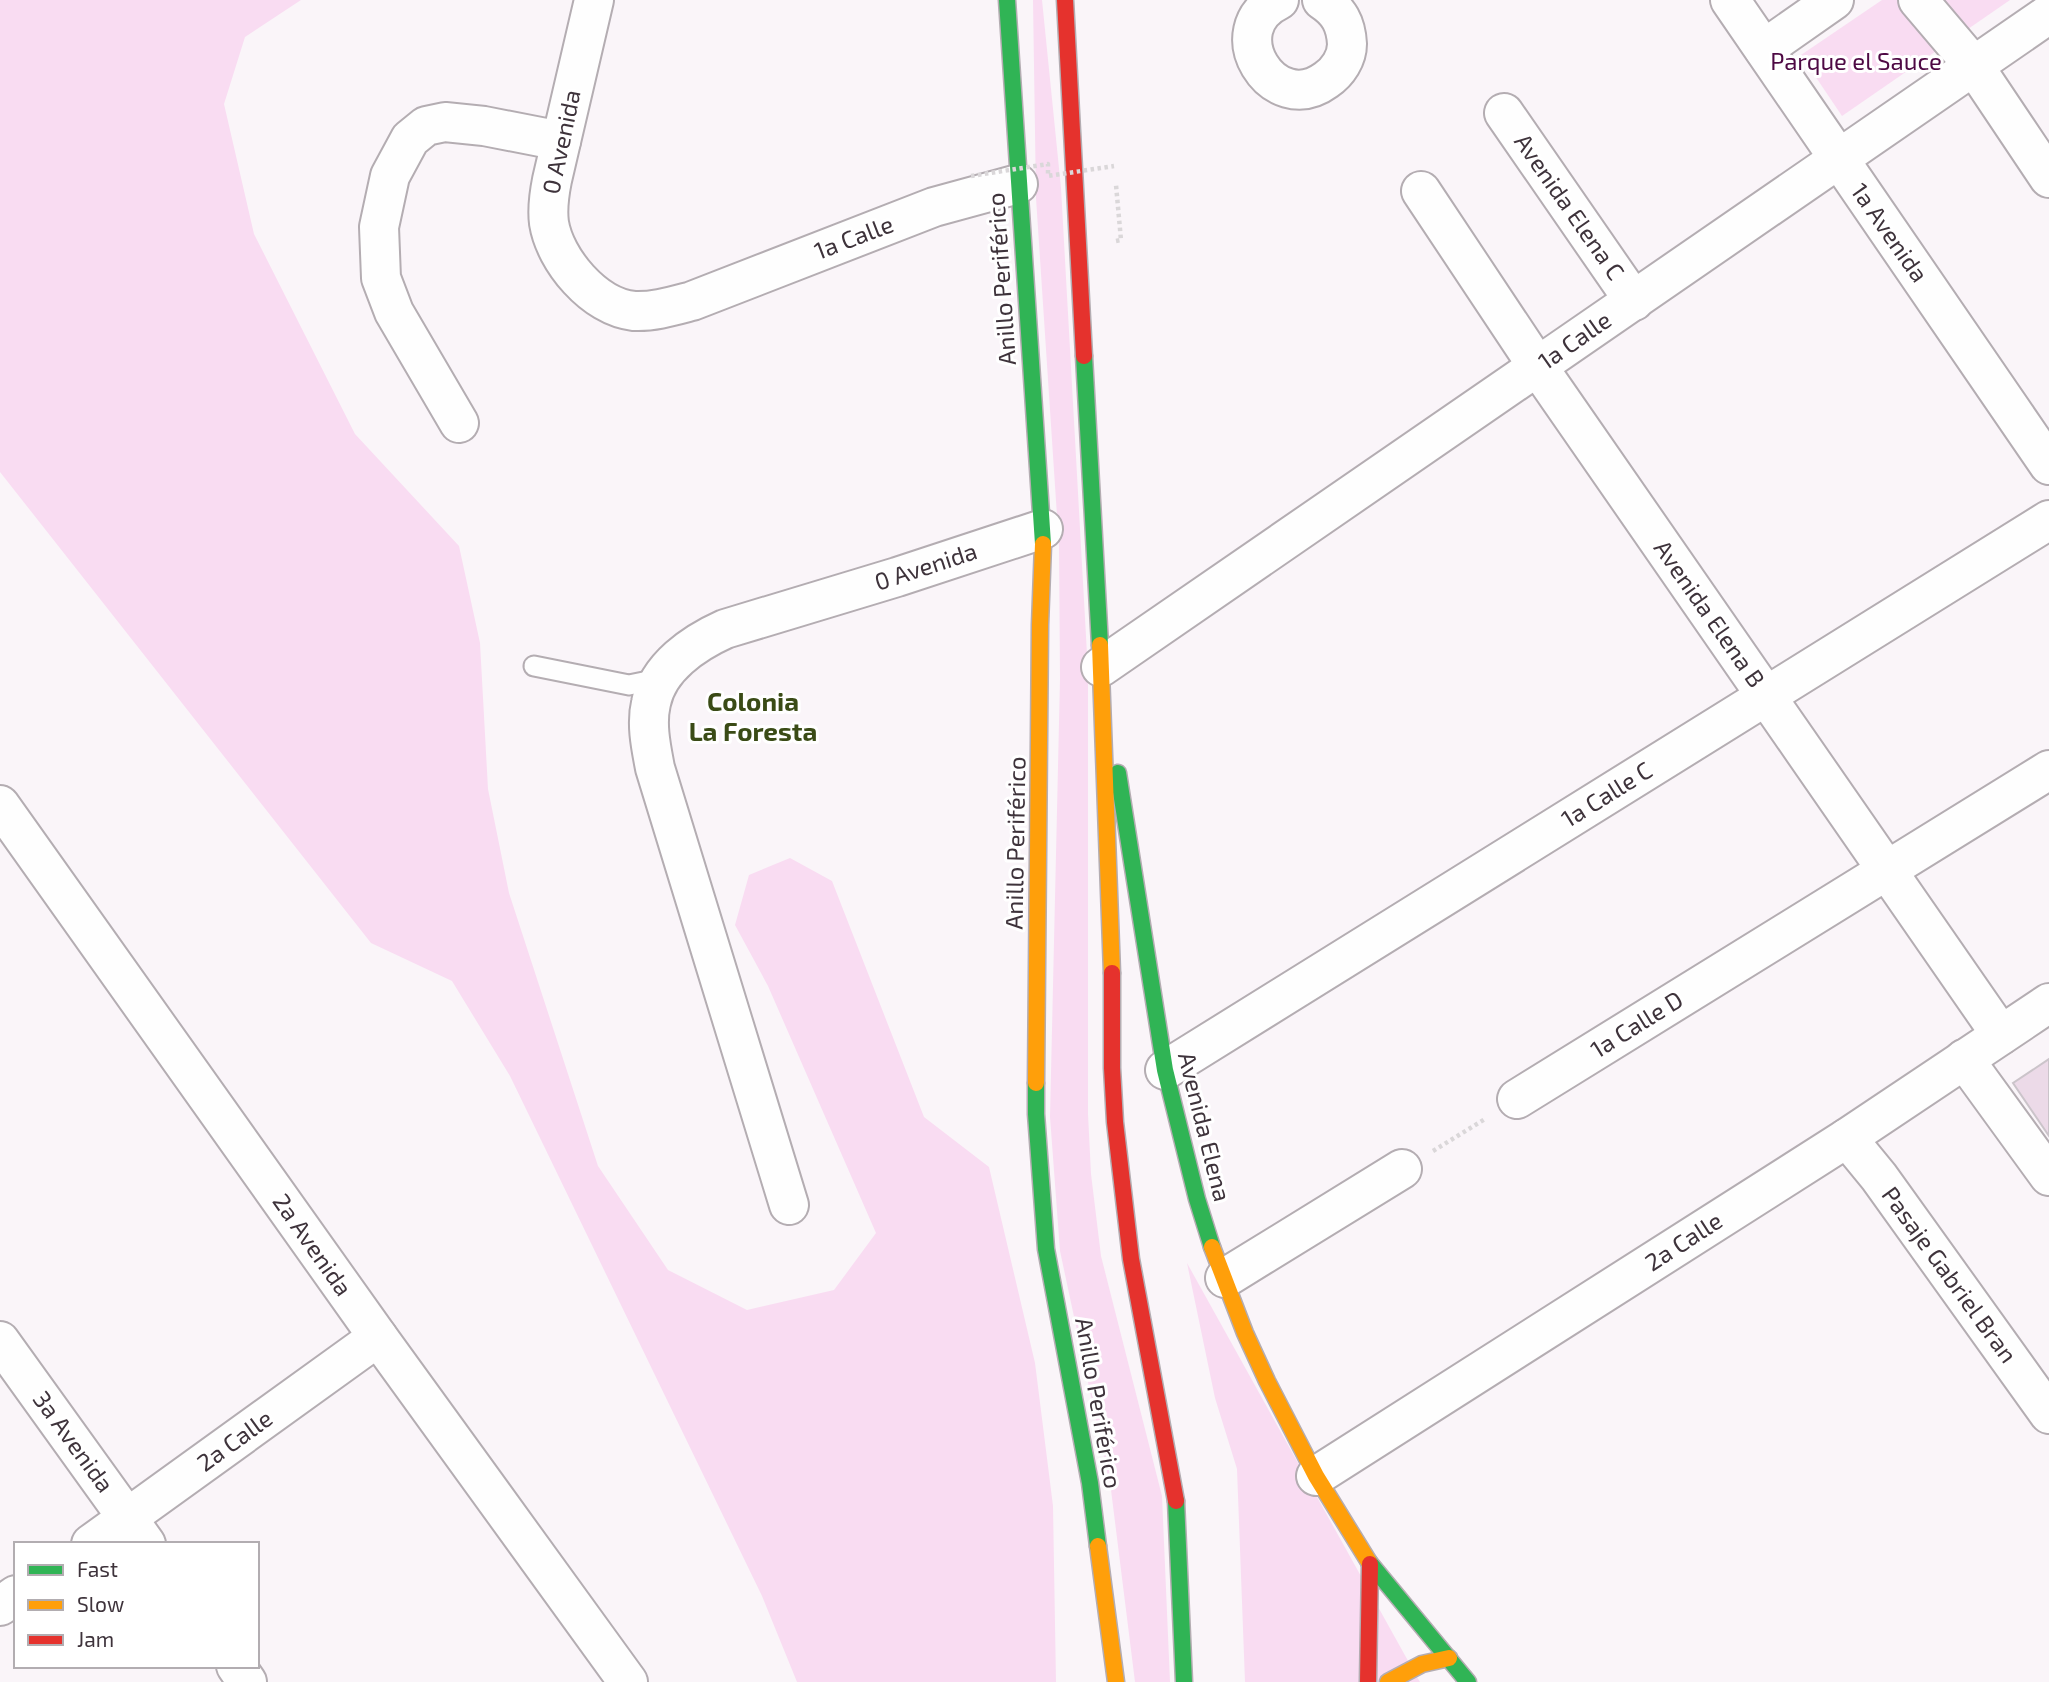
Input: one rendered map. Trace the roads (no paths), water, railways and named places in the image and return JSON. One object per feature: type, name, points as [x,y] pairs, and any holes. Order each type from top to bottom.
[{"type":"main road","name":"Anillo Periférico","points":[[1007,0],[1043,529],[1036,1114],[1046,1249],[1090,1483],[1116,1682]]},
{"type":"main road","points":[[1065,0],[1101,667],[1114,997],[1112,1068],[1115,1122],[1131,1259],[1176,1496],[1184,1682]]},
{"type":"main road","name":"Avenida Elena","points":[[1101,667],[1165,1070],[1197,1199],[1225,1278],[1245,1333],[1267,1381],[1316,1476],[1370,1564],[1468,1682]]},
{"type":"main road","points":[[1368,1682],[1370,1564]]},
{"type":"main road","points":[[1388,1682],[1422,1664],[1449,1658]]},
{"type":"street","name":"0 Avenida","points":[[594,0],[549,196],[549,225],[557,250],[577,278],[614,305],[633,311],[664,309],[692,301]]},
{"type":"street","points":[[1279,0],[1262,13],[1254,27],[1252,43],[1255,58],[1263,72],[1274,82],[1289,88],[1304,89],[1320,85],[1332,76],[1342,63],[1347,49],[1341,18],[1322,0]]},
{"type":"street","name":"1a Avenida","points":[[1730,0],[2049,465]]},
{"type":"street","points":[[1764,48],[1834,0]]},
{"type":"street","points":[[1918,0],[1974,66],[2049,178]]},
{"type":"street","name":"1a Calle","points":[[1101,667],[2049,14]]},
{"type":"street","name":"Avenida Elena C","points":[[1504,113],[1634,301]]},
{"type":"street","points":[[459,423],[394,312],[381,278],[379,226],[390,176],[410,139],[426,126],[445,122],[484,126],[561,141]]},
{"type":"street","name":"1a Calle","points":[[692,301],[934,207],[1018,184]]},
{"type":"street","name":"Avenida Elena B","points":[[1421,191],[1538,367],[2001,1035]]},
{"type":"street","name":"1a Calle C","points":[[1165,1070],[2049,520]]},
{"type":"street","name":"0 Avenida","points":[[663,678],[671,666],[691,648],[703,639],[726,629],[1043,529]]},
{"type":"street","points":[[663,678],[651,703],[650,742],[655,768],[789,1205]]},
{"type":"street","name":"1a Calle D","points":[[1517,1099],[2049,770]]},
{"type":"street","name":"2a Avenida","points":[[0,805],[378,1337],[628,1682]]},
{"type":"street","name":"2a Calle","points":[[1316,1476],[1847,1138],[2049,1003]]},
{"type":"street","points":[[1964,1059],[2049,1176]]},
{"type":"street","name":"Pasaje Gabriel Bran","points":[[1847,1138],[1879,1177],[2049,1414]]},
{"type":"street","points":[[1225,1278],[1402,1169]]},
{"type":"street","name":"2a Calle","points":[[98,1542],[136,1531],[378,1337]]},
{"type":"street","name":"3a Avenida","points":[[0,1341],[136,1531]]},
{"type":"lane","points":[[534,666],[629,685],[663,678]]},
{"type":"district","name":"Colonia La Foresta","points":[[753,717]]},
{"type":"park label","name":"Parque el Sauce","points":[[1856,62]]}]
